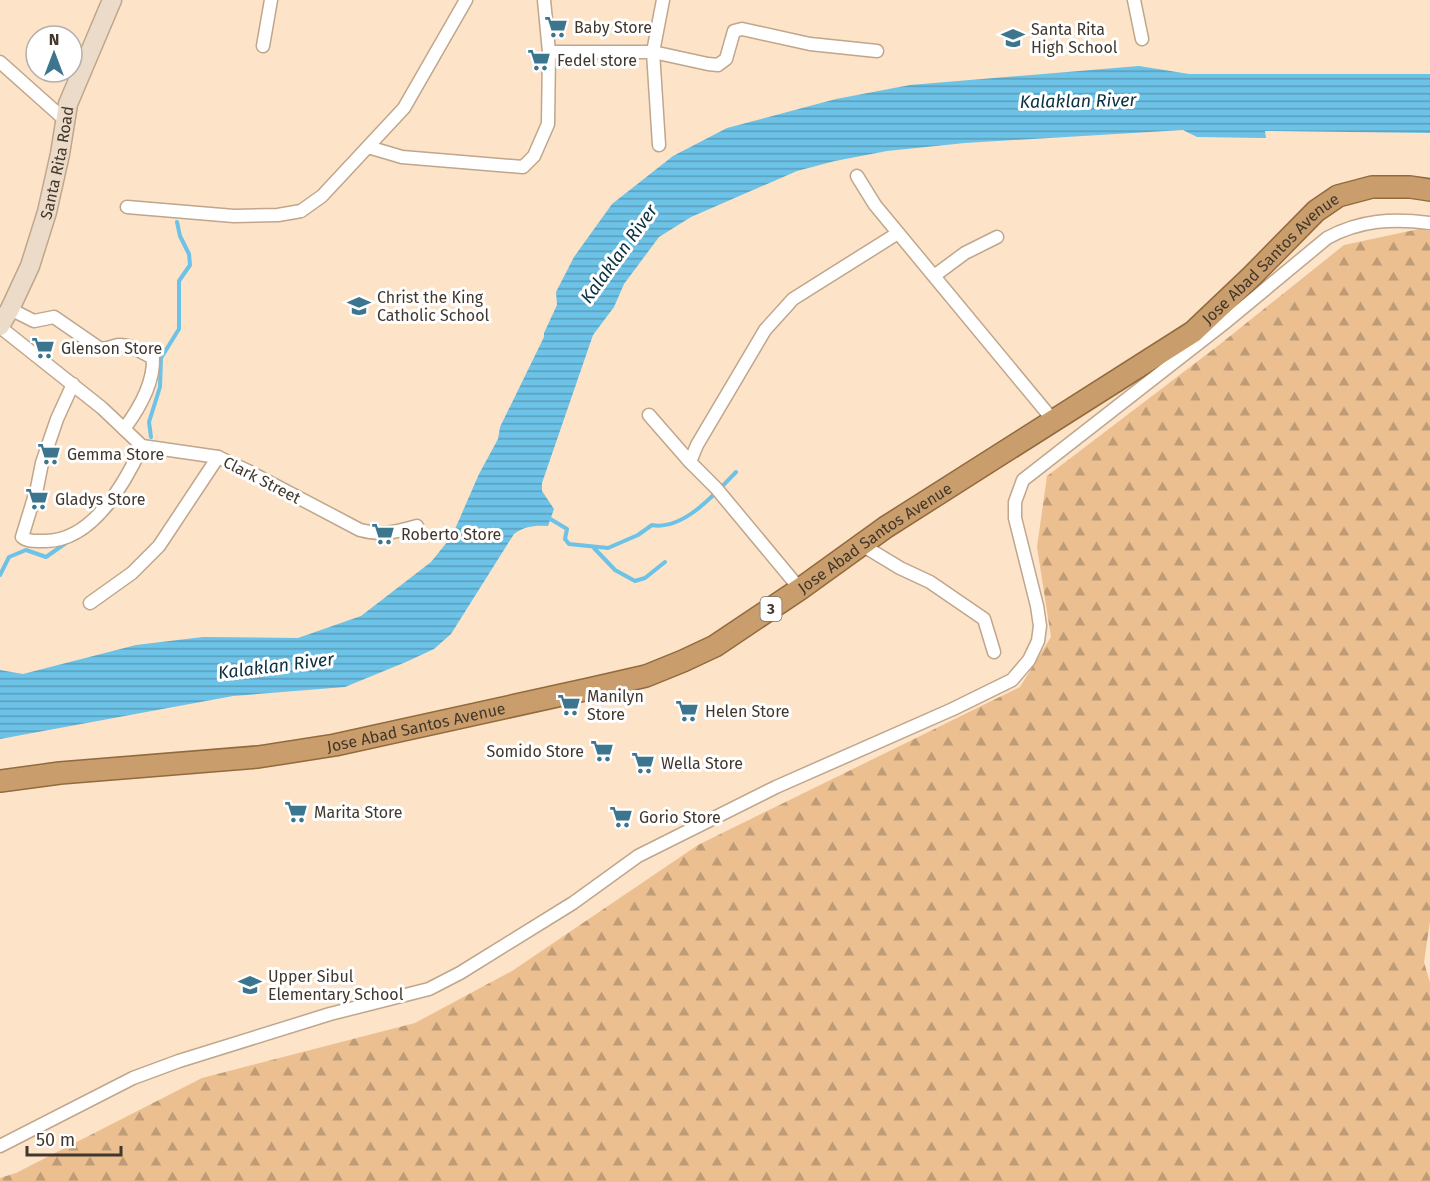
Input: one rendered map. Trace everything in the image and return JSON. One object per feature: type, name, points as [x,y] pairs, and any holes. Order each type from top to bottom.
[{"type":"highway","name":"Jose Abad Santos Avenue","points":[[0,781],[60,773],[189,764],[335,745],[589,690],[646,676],[683,662],[715,646],[862,545],[1193,332],[1316,211],[1338,196],[1372,187],[1410,187],[1430,190]]},
{"type":"main road","name":"Santa Rita Road","points":[[0,326],[30,266],[47,212],[68,104],[112,0]]},
{"type":"street","points":[[262,45],[271,0]]},
{"type":"street","points":[[128,207],[234,216],[278,215],[301,211],[322,196],[404,108],[466,0]]},
{"type":"street","points":[[368,147],[402,157],[523,167],[534,156],[548,124],[549,52],[544,0]]},
{"type":"street","points":[[659,145],[654,52],[663,0]]},
{"type":"street","points":[[1134,0],[1142,39]]},
{"type":"street","points":[[549,52],[654,52],[708,64],[718,64],[726,59],[734,31],[742,29],[810,44],[877,51]]},
{"type":"street","points":[[0,62],[65,120]]},
{"type":"street","points":[[857,176],[875,205],[1053,420]]},
{"type":"street","points":[[0,1146],[133,1078],[179,1061],[330,1014],[429,989],[460,973],[573,903],[638,856],[776,788],[1012,681],[1029,660],[1038,641],[1040,626],[1015,518],[1015,502],[1023,480],[1227,321],[1327,238],[1343,229],[1382,220],[1405,219],[1430,223]]},
{"type":"street","points":[[690,462],[697,445],[765,330],[793,299],[898,233]]},
{"type":"street","points":[[934,276],[965,253],[997,237]]},
{"type":"street","points":[[10,309],[34,321],[54,317],[99,348],[128,346],[153,358],[152,376],[144,397],[124,429]]},
{"type":"street","points":[[0,326],[73,384],[142,446],[133,465],[115,492],[100,512],[83,528],[66,539],[33,541],[22,537],[48,443],[73,384]]},
{"type":"street","points":[[649,415],[716,488],[800,589]]},
{"type":"street","name":"Clark Street","points":[[142,446],[218,457],[360,530],[376,534],[394,533],[417,526]]},
{"type":"street","points":[[90,603],[132,573],[159,546],[218,457]]},
{"type":"street","points":[[862,545],[900,568],[930,582],[984,619],[994,652]]},
{"type":"green space","points":[[1419,229],[1430,231],[1430,921],[1424,962],[1430,983],[1430,1182],[0,1182],[0,1178],[16,1173],[202,1078],[415,1023],[512,971],[698,845],[1020,687],[1051,637],[1037,547],[1047,476],[1219,345],[1344,245]]},
{"type":"water","name":"Kalaklan River","points":[[1139,66],[1189,74],[1430,74],[1430,133],[1265,131],[1266,138],[1197,137],[1183,130],[965,143],[887,151],[797,171],[691,217],[659,237],[624,284],[614,307],[593,335],[542,483],[542,491],[554,509],[548,526],[530,527],[514,534],[451,634],[434,649],[345,687],[233,696],[0,739],[0,670],[23,674],[136,645],[203,637],[298,638],[361,616],[431,562],[452,536],[479,474],[498,439],[500,427],[544,337],[557,305],[556,292],[574,257],[612,204],[673,156],[727,128],[836,99],[910,85]]},
{"type":"waterway","points":[[151,437],[149,422],[160,387],[161,358],[179,329],[179,281],[190,265],[189,254],[180,236],[177,222]]},
{"type":"waterway","points":[[547,517],[567,529],[565,539],[569,544],[608,548],[638,535],[652,525],[664,525],[687,516],[709,500],[736,472]]},
{"type":"waterway","points":[[0,575],[9,557],[26,550],[46,557],[66,543]]},
{"type":"waterway","points":[[594,548],[615,570],[635,581],[645,578],[665,562]]},
{"type":"place","name":"Baby Store","points":[[556,27]]},
{"type":"place","name":"Santa Rita High School","points":[[1013,38]]},
{"type":"place","name":"Fedel store","points":[[539,60]]},
{"type":"place","name":"Christ the King Catholic School","points":[[359,306]]},
{"type":"place","name":"Glenson Store","points":[[43,348]]},
{"type":"place","name":"Gemma Store","points":[[49,454]]},
{"type":"place","name":"Gladys Store","points":[[37,499]]},
{"type":"place","name":"Roberto Store","points":[[383,534]]},
{"type":"place","name":"Manilyn Store","points":[[569,705]]},
{"type":"place","name":"Helen Store","points":[[687,711]]},
{"type":"place","name":"Somido Store","points":[[602,751]]},
{"type":"place","name":"Wella Store","points":[[643,763]]},
{"type":"place","name":"Marita Store","points":[[296,812]]},
{"type":"place","name":"Gorio Store","points":[[621,817]]},
{"type":"place","name":"Upper Sibul Elementary School","points":[[250,985]]}]
